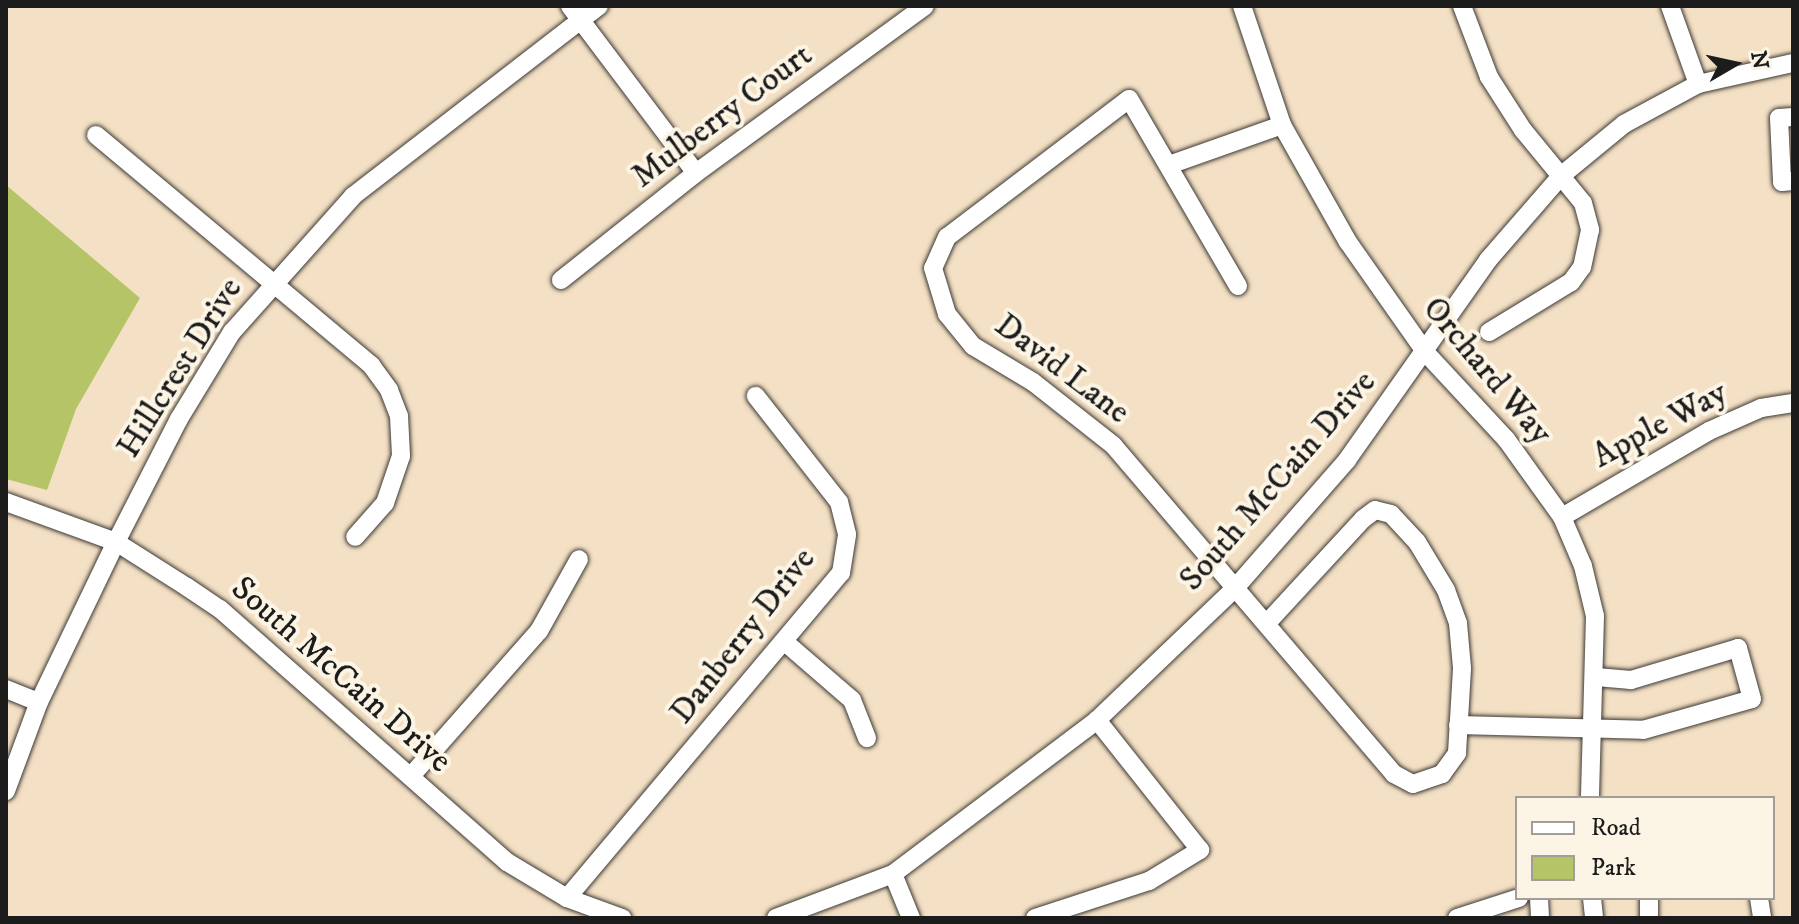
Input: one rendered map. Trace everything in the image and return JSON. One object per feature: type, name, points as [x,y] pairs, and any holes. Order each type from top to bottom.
[{"type":"street","name":"Hillcrest Drive","points":[[6,791],[39,702],[116,542],[179,419],[232,332],[273,281],[353,196],[575,13],[599,6]]},
{"type":"street","name":"Mulberry Court","points":[[561,280],[696,173],[925,6]]},
{"type":"street","name":"Orchard Way","points":[[1242,6],[1282,125],[1348,242],[1426,353],[1506,439],[1562,517],[1583,566],[1595,616],[1596,677],[1590,796]]},
{"type":"street","points":[[1462,6],[1489,77],[1523,130],[1583,203],[1590,230],[1582,267],[1571,282],[1489,332]]},
{"type":"street","points":[[1670,6],[1698,84]]},
{"type":"street","points":[[575,13],[696,173]]},
{"type":"street","name":"South McCain Drive","points":[[776,918],[893,874],[1097,720],[1236,587],[1347,460],[1426,353],[1488,260],[1562,175],[1624,124],[1698,84],[1793,63]]},
{"type":"street","name":"David Lane","points":[[1236,587],[1113,445],[1033,382],[973,346],[947,314],[933,268],[947,237],[1129,99],[1238,286]]},
{"type":"street","points":[[1793,117],[1779,118],[1782,182],[1793,181]]},
{"type":"street","points":[[1169,165],[1282,125]]},
{"type":"street","points":[[96,135],[371,365],[399,416],[401,456],[385,503],[355,537]]},
{"type":"street","name":"Danberry Drive","points":[[567,898],[786,643],[841,573],[847,534],[839,502],[756,396]]},
{"type":"street","name":"Apple Way","points":[[1562,517],[1709,431],[1761,408],[1793,403]]},
{"type":"street","name":"South McCain Drive","points":[[6,502],[116,542],[220,609],[507,862],[567,898],[622,918]]},
{"type":"street","points":[[1236,587],[1269,621],[1394,774],[1413,784],[1442,774],[1457,753],[1458,623],[1446,590],[1417,542],[1391,514],[1375,510],[1363,519],[1269,621]]},
{"type":"street","points":[[411,776],[539,631],[579,559]]},
{"type":"street","points":[[786,643],[852,700],[867,738]]},
{"type":"street","points":[[1458,725],[1643,730],[1752,699],[1738,648],[1631,680],[1596,677]]},
{"type":"street","points":[[6,689],[39,702]]},
{"type":"street","points":[[1035,918],[1149,881],[1200,850],[1097,720]]},
{"type":"street","points":[[893,874],[911,918]]},
{"type":"street","points":[[1457,918],[1515,899]]},
{"type":"green space","points":[[6,185],[140,298],[76,409],[47,490],[6,479]]}]
